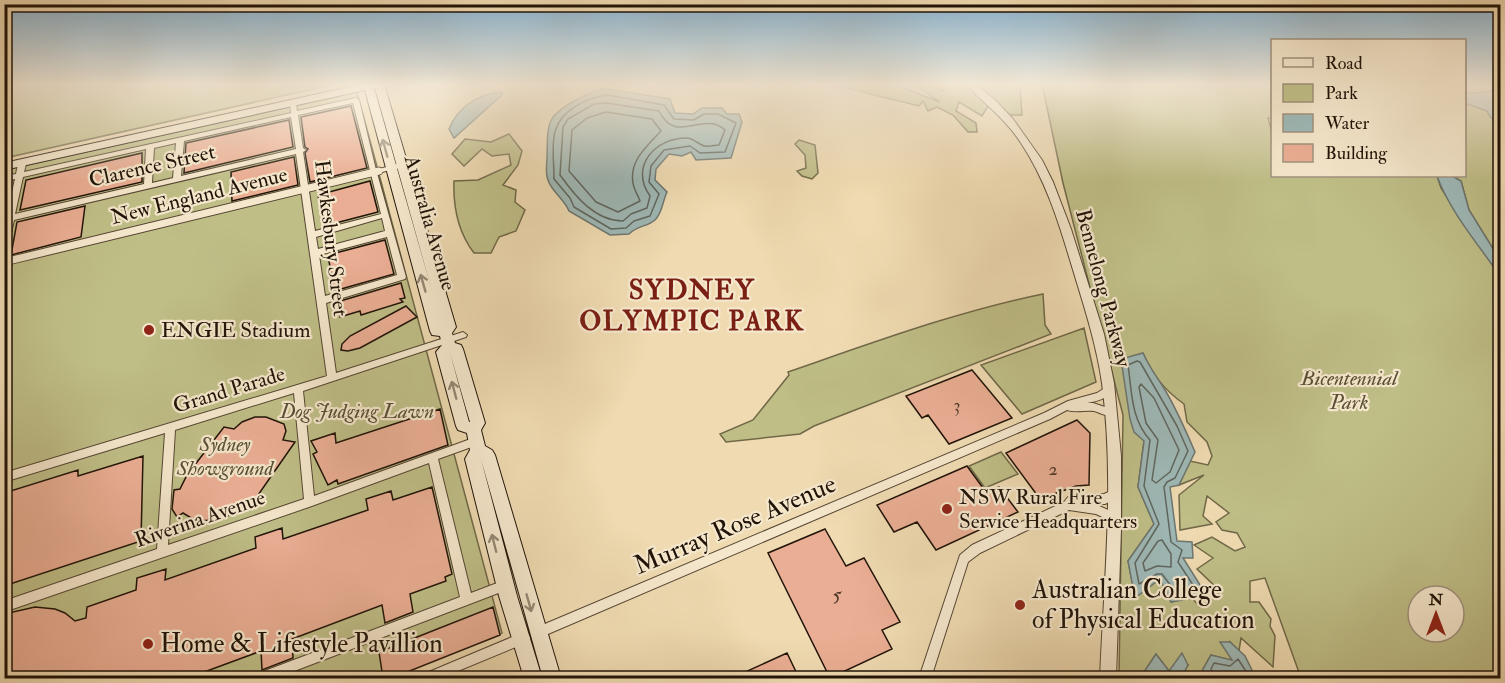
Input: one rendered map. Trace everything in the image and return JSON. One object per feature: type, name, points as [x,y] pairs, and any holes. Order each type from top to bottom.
[{"type":"main road","points":[[4,161],[238,116]]},
{"type":"main road","points":[[4,167],[244,116]]},
{"type":"main road","name":"Australia Avenue","points":[[377,116],[386,169],[437,331],[447,340]]},
{"type":"main road","points":[[447,340],[443,352],[463,426],[487,455],[530,636],[533,678]]},
{"type":"main road","points":[[475,440],[473,459],[505,585],[552,678]]},
{"type":"street","points":[[4,180],[180,140],[259,116]]},
{"type":"street","name":"Hawkesbury Street","points":[[296,116],[332,378]]},
{"type":"street","points":[[320,301],[402,277],[386,215],[386,169],[363,116]]},
{"type":"street","name":"Bennelong Parkway","points":[[1005,116],[1026,140],[1050,182],[1094,320],[1108,390],[1114,445],[1108,678]]},
{"type":"street","points":[[177,179],[180,140]]},
{"type":"street","points":[[148,186],[150,147]]},
{"type":"street","name":"Clarence Street","points":[[11,218],[302,150]]},
{"type":"street","points":[[4,246],[22,164]]},
{"type":"street","name":"New England Avenue","points":[[4,262],[386,169]]},
{"type":"street","points":[[312,235],[386,215]]},
{"type":"street","points":[[315,253],[390,232]]},
{"type":"street","name":"Grand Parade","points":[[4,478],[332,378],[463,335]]},
{"type":"street","points":[[298,388],[309,502]]},
{"type":"street","name":"Murray Rose Avenue","points":[[428,678],[1071,404],[1100,396],[1108,390]]},
{"type":"street","name":"Murray Rose Avenue","points":[[1060,410],[1084,406],[1111,413]]},
{"type":"street","points":[[162,552],[170,428]]},
{"type":"street","name":"Riverina Avenue","points":[[4,607],[309,502],[475,440]]},
{"type":"street","points":[[432,456],[467,600]]},
{"type":"street","points":[[925,678],[964,559],[976,549],[1068,505],[1072,500],[1105,499],[1113,495]]},
{"type":"street","points":[[1068,505],[1092,507],[1113,517]]},
{"type":"street","points":[[262,678],[505,585]]},
{"type":"green space","points":[[4,116],[193,116],[5,158]]},
{"type":"green space","name":"Sydney Showground","points":[[249,116],[363,116],[502,633],[389,678],[5,678],[4,170]]},
{"type":"green space","points":[[954,116],[964,116],[976,123],[977,132],[968,132]]},
{"type":"green space","name":"Bicentennial Park","points":[[1049,116],[1271,116],[1271,119],[1268,118],[1271,129],[1271,177],[1437,177],[1441,188],[1500,276],[1500,678],[1301,678],[1265,578],[1250,581],[1250,602],[1259,602],[1271,619],[1270,626],[1275,636],[1273,667],[1241,638],[1239,651],[1230,642],[1232,661],[1211,655],[1202,671],[1214,678],[1181,678],[1188,665],[1169,671],[1156,654],[1140,678],[1119,678],[1123,415],[1063,183]],"holes":[[[1143,353],[1159,381],[1184,404],[1187,422],[1207,442],[1212,456],[1208,465],[1190,461],[1179,485],[1204,475],[1179,495],[1180,530],[1212,524],[1203,516],[1207,496],[1229,513],[1216,522],[1222,530],[1237,533],[1245,547],[1235,551],[1212,537],[1194,545],[1213,558],[1197,569],[1221,592],[1200,607],[1191,597],[1171,602],[1160,579],[1135,597],[1128,561],[1154,524],[1138,487],[1144,441]]]},
{"type":"green space","points":[[1466,116],[1490,116],[1500,121],[1500,260],[1469,210],[1461,181],[1454,177],[1466,177]]},
{"type":"green space","points":[[509,134],[522,151],[518,165],[503,185],[516,190],[515,202],[525,210],[516,231],[499,237],[491,253],[474,253],[464,237],[458,219],[454,200],[454,181],[478,180],[511,165],[509,154],[492,156],[482,149],[464,166],[452,154],[465,139],[491,142]]},
{"type":"green space","points":[[799,140],[815,145],[818,173],[812,179],[802,176],[797,171],[806,168],[805,155],[795,144]]},
{"type":"green space","points":[[1043,294],[1045,325],[1051,334],[814,426],[800,434],[726,442],[720,434],[753,420],[789,375],[788,372],[946,319]]},
{"type":"green space","points":[[1084,328],[1096,382],[1022,414],[981,365]]},
{"type":"green space","points":[[1001,452],[1018,474],[985,488],[969,466]]},
{"type":"water","points":[[457,116],[479,116],[454,138],[449,129]]},
{"type":"water","points":[[740,116],[742,122],[731,158],[696,160],[691,152],[682,156],[669,154],[656,169],[655,180],[667,192],[655,220],[629,234],[610,235],[569,211],[550,184],[547,174],[548,129],[553,117]]},
{"type":"water","points":[[1490,116],[1500,116],[1500,121]]},
{"type":"water","points":[[1437,177],[1454,177],[1461,181],[1469,210],[1500,260],[1500,276],[1457,215]]},
{"type":"water","points":[[1143,353],[1173,405],[1195,452],[1179,485],[1170,487],[1177,541],[1192,542],[1193,558],[1183,558],[1207,596],[1171,602],[1160,579],[1135,598],[1128,561],[1154,524],[1138,487],[1144,441],[1134,432],[1130,419],[1121,359]]},
{"type":"water","points":[[1220,642],[1230,642],[1245,656],[1253,672],[1288,678],[1214,678],[1202,671],[1211,655],[1232,660]]},
{"type":"water","points":[[1182,653],[1188,665],[1181,678],[1140,678],[1156,654],[1169,671]]},
{"type":"building","points":[[354,116],[367,168],[310,182],[305,153],[308,149],[305,147],[301,117]]},
{"type":"building","points":[[289,120],[293,147],[184,173],[186,143]]},
{"type":"building","points":[[142,153],[142,182],[20,210],[26,180]]},
{"type":"building","points":[[294,157],[298,185],[232,201],[231,172]]},
{"type":"building","points":[[370,181],[378,212],[324,226],[318,195]]},
{"type":"building","points":[[85,206],[81,237],[11,255],[17,222]]},
{"type":"building","points":[[385,240],[394,274],[334,291],[328,255]]},
{"type":"building","points":[[401,283],[405,298],[400,299],[403,302],[361,315],[360,311],[340,317],[337,302]]},
{"type":"building","points":[[406,306],[417,317],[360,348],[341,350],[342,344],[350,336]]},
{"type":"building","points":[[972,370],[1012,418],[949,444],[928,415],[922,418],[906,396]]},
{"type":"building","points":[[440,409],[448,445],[338,484],[337,480],[328,485],[313,454],[317,452],[311,441],[335,433],[336,443]]},
{"type":"building","points":[[255,417],[266,417],[284,424],[286,431],[283,440],[295,442],[256,498],[238,512],[216,520],[196,521],[183,513],[177,517],[172,509],[174,490],[180,489],[187,475],[224,427],[234,429],[242,422]]},
{"type":"building","points":[[1077,420],[1090,433],[1089,485],[1076,486],[1040,499],[1006,453]]},
{"type":"building","points":[[143,456],[141,541],[4,586],[4,493],[78,470],[78,476]]},
{"type":"building","name":"NSW Rural Fire Service Headquarters","points":[[967,466],[986,492],[999,487],[1018,512],[936,550],[917,522],[894,532],[877,505]]},
{"type":"building","points":[[432,487],[452,574],[445,577],[446,581],[410,594],[413,612],[385,623],[382,605],[292,639],[293,658],[262,670],[261,651],[188,678],[4,678],[4,614],[35,607],[55,609],[75,621],[86,618],[87,607],[136,590],[137,578],[166,569],[165,580],[256,548],[255,537],[282,528],[283,539],[368,510],[366,499],[391,491],[393,500]]},
{"type":"building","points":[[825,529],[846,566],[864,558],[900,622],[882,630],[892,649],[830,678],[768,553]]},
{"type":"building","points":[[493,607],[500,635],[392,678],[383,678],[379,652]]},
{"type":"building","points":[[787,653],[799,678],[732,678]]},
{"type":"place","name":"ENGIE Stadium","points":[[149,330]]},
{"type":"place","name":"NSW Rural Fire Service Headquarters","points":[[947,509]]},
{"type":"place","name":"Australian College of Physical Education","points":[[1020,605]]},
{"type":"place","name":"Home & Lifestyle Pavillion","points":[[148,644]]},
{"type":"district","name":"SYDNEY OLYMPIC PARK","points":[[692,306]]},
{"type":"park label","name":"Dog Judging Lawn","points":[[357,411]]}]
